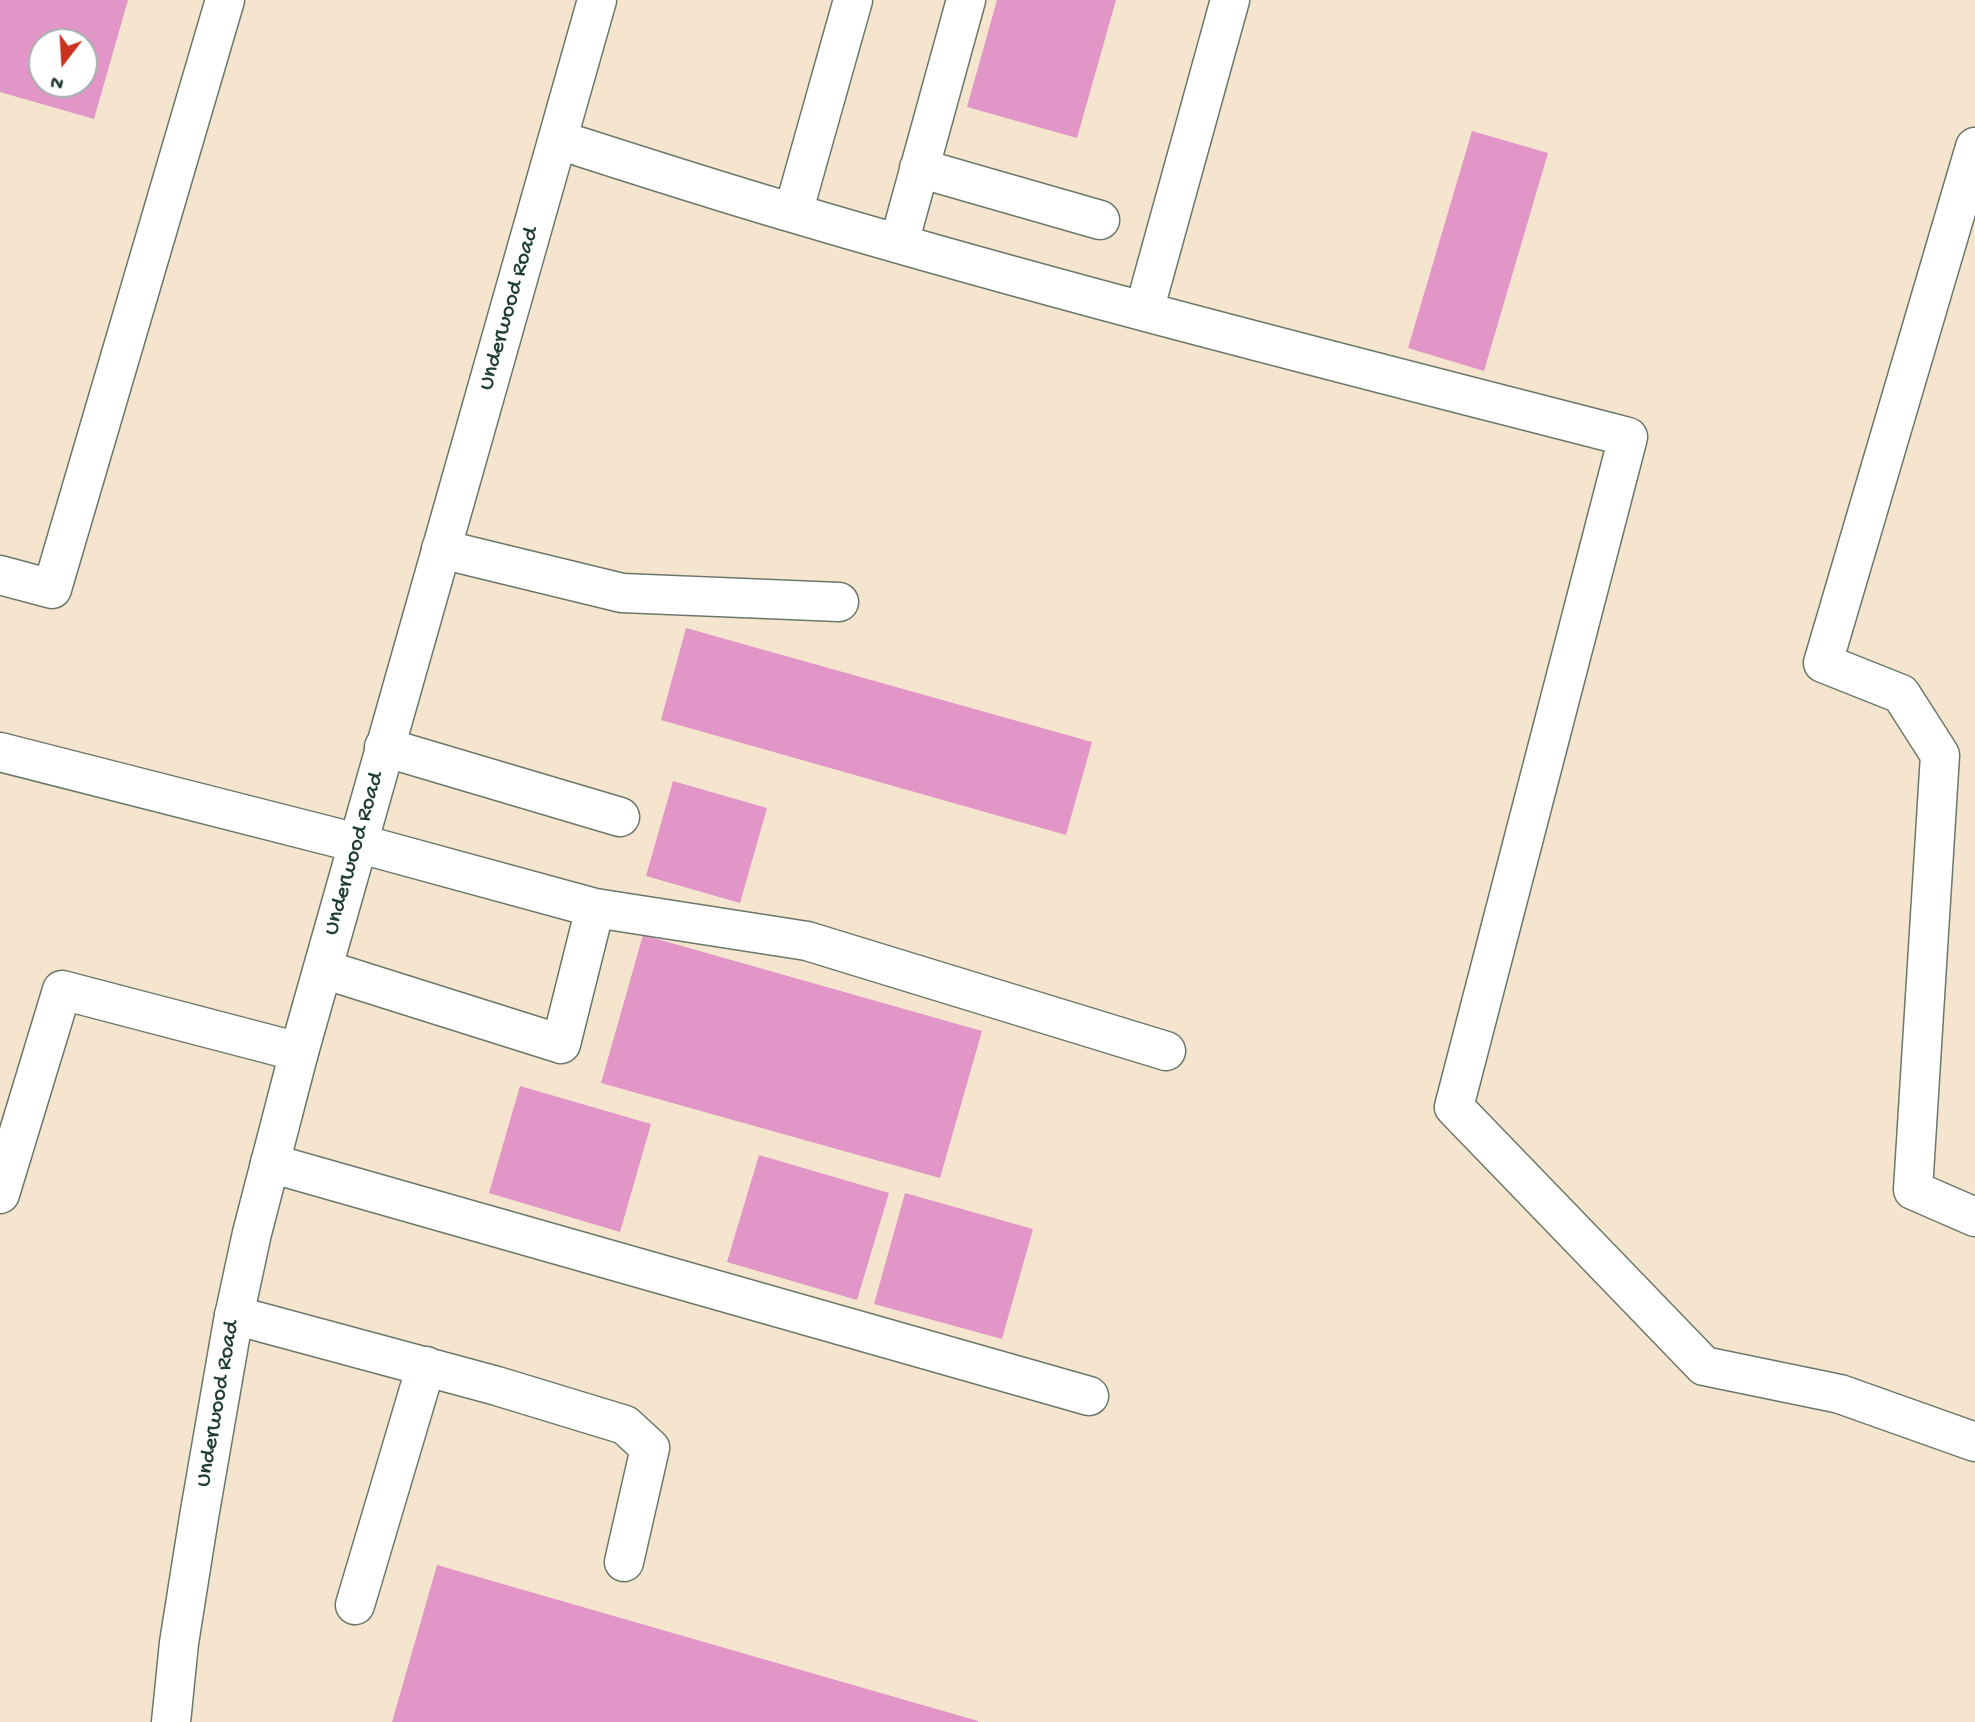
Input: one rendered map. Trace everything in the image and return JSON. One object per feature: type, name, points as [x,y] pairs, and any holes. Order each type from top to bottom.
[{"type":"main road","points":[[0,575],[52,589],[225,0]]},
{"type":"main road","name":"Underwood Road","points":[[171,1722],[179,1643],[234,1315],[270,1163],[384,747],[597,0]]},
{"type":"main road","points":[[793,213],[853,0]]},
{"type":"main road","points":[[899,243],[966,0]]},
{"type":"main road","points":[[1144,311],[1230,0]]},
{"type":"main road","points":[[559,140],[899,243],[1144,311],[1628,437],[1454,1107],[1704,1366],[1840,1394],[1975,1442]]},
{"type":"main road","points":[[1975,147],[1823,663],[1901,694],[1940,755],[1913,1190],[1975,1217]]},
{"type":"main road","points":[[919,168],[1100,220]]},
{"type":"main road","points":[[441,549],[622,593],[839,601]]},
{"type":"main road","points":[[384,747],[620,817]]},
{"type":"main road","points":[[0,752],[595,908],[807,942],[1166,1051]]},
{"type":"main road","points":[[323,969],[561,1044],[595,908]]},
{"type":"main road","points":[[0,1194],[62,990],[299,1052]]},
{"type":"main road","points":[[270,1163],[1089,1396]]},
{"type":"main road","points":[[234,1315],[426,1366],[625,1425],[650,1448],[624,1562]]},
{"type":"main road","points":[[355,1605],[426,1366]]},
{"type":"building","points":[[0,0],[128,0],[94,119],[0,92]]},
{"type":"building","points":[[997,0],[1116,0],[1077,138],[967,107]]},
{"type":"building","points":[[1472,131],[1548,153],[1484,371],[1408,348]]},
{"type":"building","points":[[686,628],[1092,742],[1066,835],[661,720]]},
{"type":"building","points":[[673,781],[767,808],[740,903],[646,876]]},
{"type":"building","points":[[643,935],[982,1031],[940,1178],[601,1083]]},
{"type":"building","points":[[520,1086],[651,1124],[620,1232],[489,1193]]},
{"type":"building","points":[[759,1155],[889,1193],[857,1300],[727,1262]]},
{"type":"building","points":[[905,1193],[1033,1229],[1002,1339],[874,1304]]},
{"type":"building","points":[[437,1565],[978,1721],[978,1722],[392,1722]]}]
